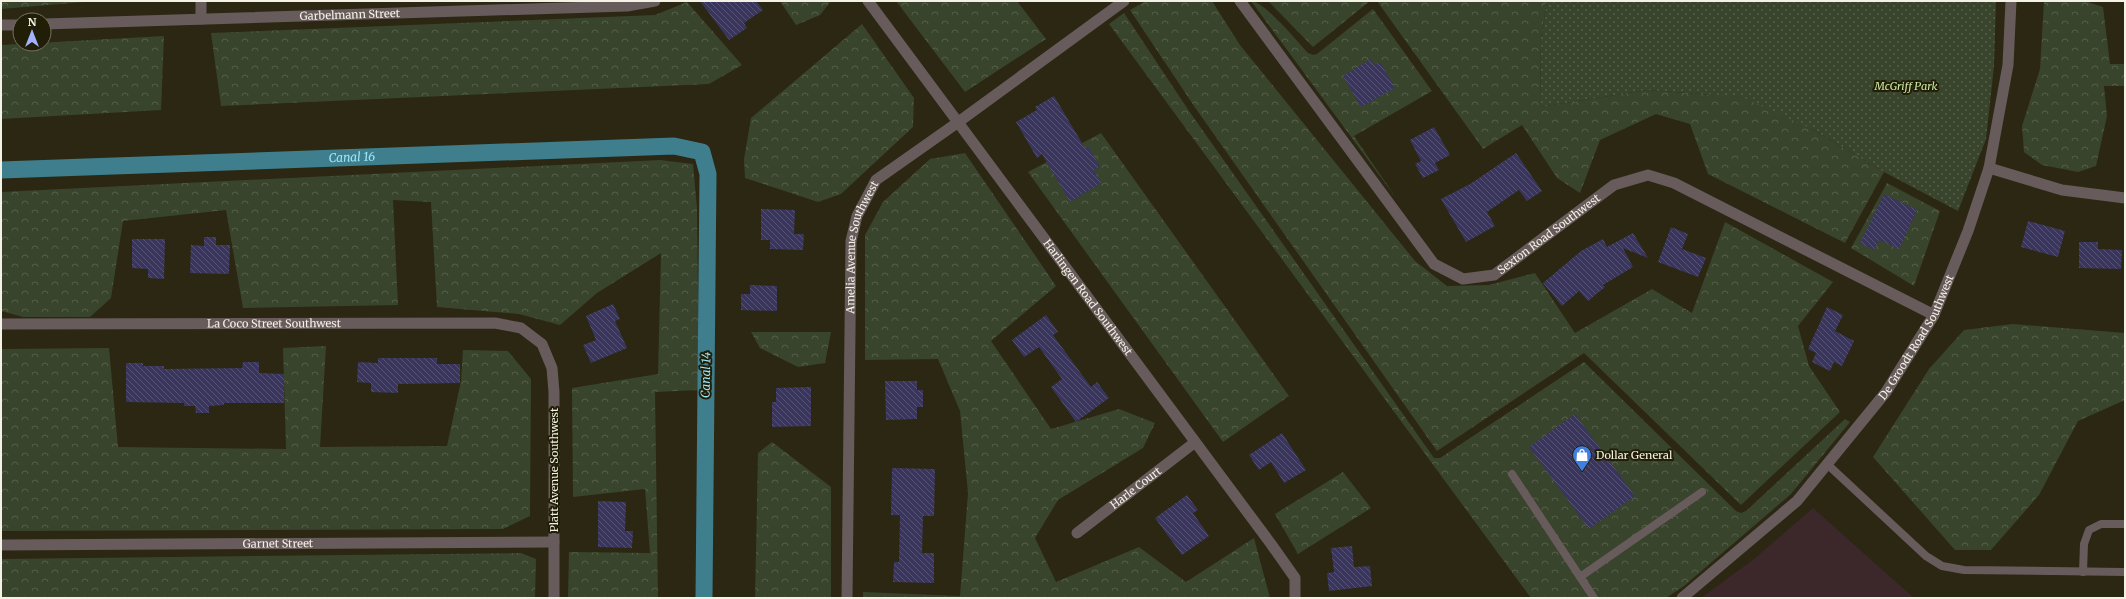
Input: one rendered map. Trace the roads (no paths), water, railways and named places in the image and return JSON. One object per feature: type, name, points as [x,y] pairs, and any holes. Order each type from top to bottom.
[{"type":"street","points":[[201,1],[201,19]]},
{"type":"street","name":"Garbelmann Street","points":[[52,24],[201,19],[486,6],[627,6],[655,1]]},
{"type":"street","name":"Harlingen Road Southwest","points":[[868,1],[1295,578],[1295,598]]},
{"type":"street","name":"Amelia Avenue Southwest","points":[[847,598],[851,241],[857,216],[876,180],[1124,1]]},
{"type":"street","name":"Sexton Road Southwest","points":[[1240,1],[1434,264],[1463,279],[1494,275],[1614,185],[1648,175],[1674,183],[1934,315]]},
{"type":"street","name":"De Groodt Road Southwest","points":[[1682,598],[1797,501],[1886,392],[1934,315],[1968,231],[1988,168],[2008,65],[2012,1]]},
{"type":"street","points":[[1,25],[12,25]]},
{"type":"street","points":[[1988,168],[2062,190],[2125,198]]},
{"type":"street","name":"La Coco Street Southwest","points":[[1,324],[495,323],[521,328],[542,344]]},
{"type":"street","name":"Platt Avenue Southwest","points":[[542,344],[552,368],[554,392],[554,598]]},
{"type":"street","name":"Harle Court","points":[[1077,533],[1194,443]]},
{"type":"street","name":"Garnet Street","points":[[1,545],[554,542]]},
{"type":"lane","points":[[1827,464],[1926,556],[1942,566],[1964,570],[2125,572]]},
{"type":"lane","points":[[1512,474],[1594,598]]},
{"type":"lane","points":[[1580,577],[1702,492]]},
{"type":"lane","points":[[2083,572],[2084,544],[2089,530],[2101,524],[2125,524]]},
{"type":"waterway","name":"Canal 16","points":[[1,170],[674,146],[702,152],[708,174],[704,598]]},
{"type":"place","name":"Dollar General","points":[[1582,472]]},
{"type":"park label","name":"McGriff Park","points":[[1906,86]]},
{"type":"water label","name":"Canal 14","points":[[706,375]]}]
